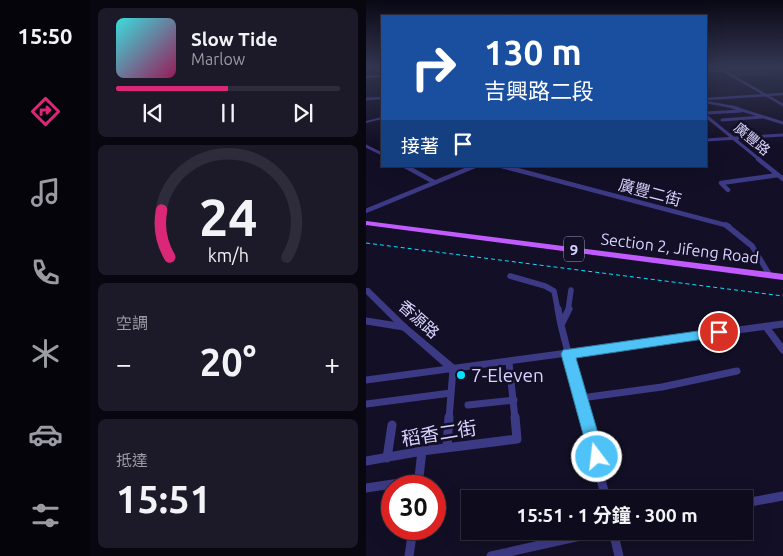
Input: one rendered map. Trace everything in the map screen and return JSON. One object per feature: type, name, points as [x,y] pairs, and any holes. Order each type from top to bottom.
[{"type":"main road","name":"Section 2, Jifeng Road","points":[[366,222],[783,277]]},
{"type":"street","points":[[762,93],[783,105]]},
{"type":"street","points":[[707,100],[783,94]]},
{"type":"street","points":[[366,97],[381,98]]},
{"type":"street","points":[[707,100],[783,123]]},
{"type":"street","points":[[707,114],[748,111]]},
{"type":"street","points":[[727,112],[735,118]]},
{"type":"street","name":"廣豐路","points":[[707,115],[783,179]]},
{"type":"street","points":[[722,120],[766,117]]},
{"type":"street","points":[[366,122],[381,118]]},
{"type":"street","points":[[707,140],[783,135]]},
{"type":"street","points":[[366,146],[381,154]]},
{"type":"street","points":[[407,167],[434,182]]},
{"type":"street","points":[[366,211],[472,167]]},
{"type":"street","name":"廣豐二街","points":[[506,167],[727,225],[736,231],[763,258],[769,274]]},
{"type":"street","points":[[728,190],[721,184],[738,179],[778,175]]},
{"type":"street","points":[[510,276],[545,286],[554,292],[568,354],[582,398],[604,490]]},
{"type":"street","name":"香源路","points":[[366,290],[404,327],[454,369]]},
{"type":"street","points":[[561,325],[569,309],[571,290]]},
{"type":"street","points":[[366,321],[404,327]]},
{"type":"street","points":[[366,380],[783,324]]},
{"type":"street","points":[[766,327],[783,350]]},
{"type":"street","points":[[468,405],[514,400],[509,362]]},
{"type":"street","points":[[448,447],[454,369]]},
{"type":"street","points":[[582,398],[662,387],[737,371]]},
{"type":"street","points":[[366,404],[451,393]]},
{"type":"street","name":"稻香二街","points":[[366,461],[448,447],[518,439],[514,400]]},
{"type":"street","points":[[387,458],[392,425]]},
{"type":"street","points":[[420,475],[422,451]]},
{"type":"street","points":[[366,488],[381,487]]},
{"type":"street","points":[[753,502],[783,496]]},
{"type":"street","points":[[409,556],[411,540]]},
{"type":"street","points":[[491,556],[525,553],[571,540]]},
{"type":"street","points":[[615,540],[619,556]]},
{"type":"railway","points":[[366,243],[783,296]]},
{"type":"place","name":"7-Eleven","points":[[461,375]]},
{"type":"route","points":[[597,457],[582,398],[568,354],[719,332]]}]
